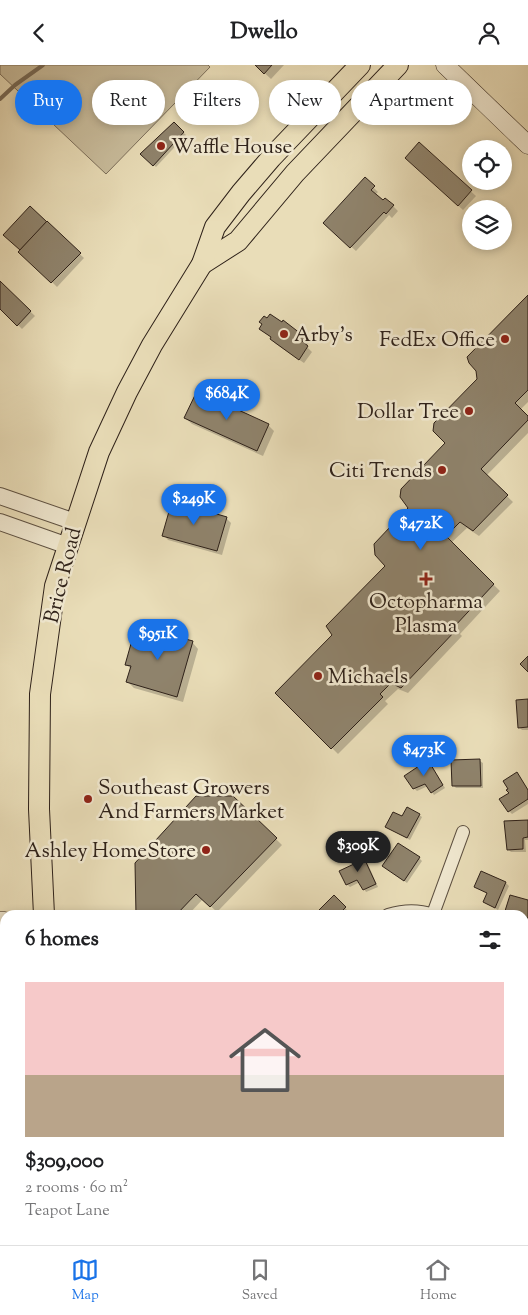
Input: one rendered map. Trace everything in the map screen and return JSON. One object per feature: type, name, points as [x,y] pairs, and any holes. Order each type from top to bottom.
[{"type":"main road","name":"Brice Road","points":[[44,910],[39,809],[40,694],[55,586],[100,452],[127,392],[170,313],[202,264],[215,227],[241,193],[303,124],[360,65]]},
{"type":"main road","name":"Brice Road","points":[[202,264],[238,241],[294,173],[398,65]]},
{"type":"main road","points":[[445,65],[528,145]]},
{"type":"street","points":[[0,496],[75,522]]},
{"type":"street","points":[[0,521],[68,545]]},
{"type":"street","points":[[436,910],[463,832]]},
{"type":"shaded area","points":[[0,65],[208,65],[210,67],[197,80],[175,80],[175,103],[165,113],[165,80],[92,80],[92,125],[154,125],[106,174],[54,125],[82,125],[82,80],[15,80],[15,88],[0,74]]},
{"type":"building","points":[[255,65],[272,65],[264,74]]},
{"type":"building","name":"Waffle House","points":[[174,122],[184,132],[153,166],[140,154]]},
{"type":"building","points":[[419,142],[462,181],[462,190],[472,190],[458,206],[405,158]]},
{"type":"building","points":[[365,177],[375,186],[371,190],[383,200],[385,198],[394,205],[386,214],[384,212],[350,248],[323,223]]},
{"type":"building","points":[[30,206],[47,222],[20,250],[3,235]]},
{"type":"building","points":[[47,221],[81,253],[51,283],[18,252]]},
{"type":"building","points":[[0,281],[31,311],[17,326],[0,309]]},
{"type":"building","points":[[528,295],[528,390],[515,403],[528,416],[528,420],[481,469],[508,495],[473,531],[460,522],[446,536],[494,584],[454,627],[457,629],[401,688],[391,683],[380,694],[383,697],[331,749],[275,693],[332,635],[326,626],[385,566],[375,555],[374,544],[408,508],[400,497],[401,489],[445,443],[433,431],[434,423],[477,379],[476,371],[469,363],[467,357]]},
{"type":"building","name":"Arby's","points":[[270,314],[282,322],[283,320],[305,337],[302,341],[308,346],[299,360],[259,329],[262,324],[259,322],[264,316],[267,318]]},
{"type":"building","points":[[197,391],[269,424],[257,451],[184,418]]},
{"type":"building","points":[[172,501],[227,517],[217,551],[162,536]]},
{"type":"building","points":[[136,626],[193,641],[177,697],[126,682],[131,666],[125,665]]},
{"type":"building","points":[[528,656],[528,672],[520,664]]},
{"type":"building","points":[[528,699],[528,727],[518,728],[516,700]]},
{"type":"building","points":[[480,759],[481,786],[452,786],[451,760]]},
{"type":"building","points":[[428,760],[443,785],[431,793],[425,784],[413,789],[404,776]]},
{"type":"building","points":[[517,772],[528,790],[528,799],[508,812],[499,799],[509,793],[503,781]]},
{"type":"building","name":"Ashley HomeStore","points":[[196,796],[233,796],[277,838],[210,907],[196,894],[181,910],[136,910],[135,863]]},
{"type":"building","points":[[407,807],[420,814],[407,838],[385,827],[393,812],[402,816]]},
{"type":"building","points":[[528,820],[528,837],[523,838],[523,849],[507,850],[504,821]]},
{"type":"building","points":[[398,843],[420,857],[404,881],[382,866]]},
{"type":"building","points":[[357,851],[361,859],[364,858],[376,884],[363,890],[357,880],[346,885],[339,871],[354,864],[349,855]]},
{"type":"building","points":[[481,871],[506,882],[495,908],[483,902],[487,893],[474,887]]},
{"type":"building","points":[[334,895],[346,907],[343,910],[319,910]]},
{"type":"building","points":[[510,895],[528,900],[528,910],[505,910]]},
{"type":"waterway","points":[[0,99],[15,85],[43,65]]},
{"type":"place","name":"Waffle House","points":[[161,146]]},
{"type":"place","name":"Arby's","points":[[284,334]]},
{"type":"place","name":"FedEx Office","points":[[505,339]]},
{"type":"place","name":"Dollar Tree","points":[[469,411]]},
{"type":"place","name":"Citi Trends","points":[[442,470]]},
{"type":"place","name":"Octopharma Plasma","points":[[426,579]]},
{"type":"place","name":"Michaels","points":[[318,676]]},
{"type":"place","name":"Southeast Growers And Farmers Market","points":[[88,799]]},
{"type":"place","name":"Ashley HomeStore","points":[[206,850]]}]
